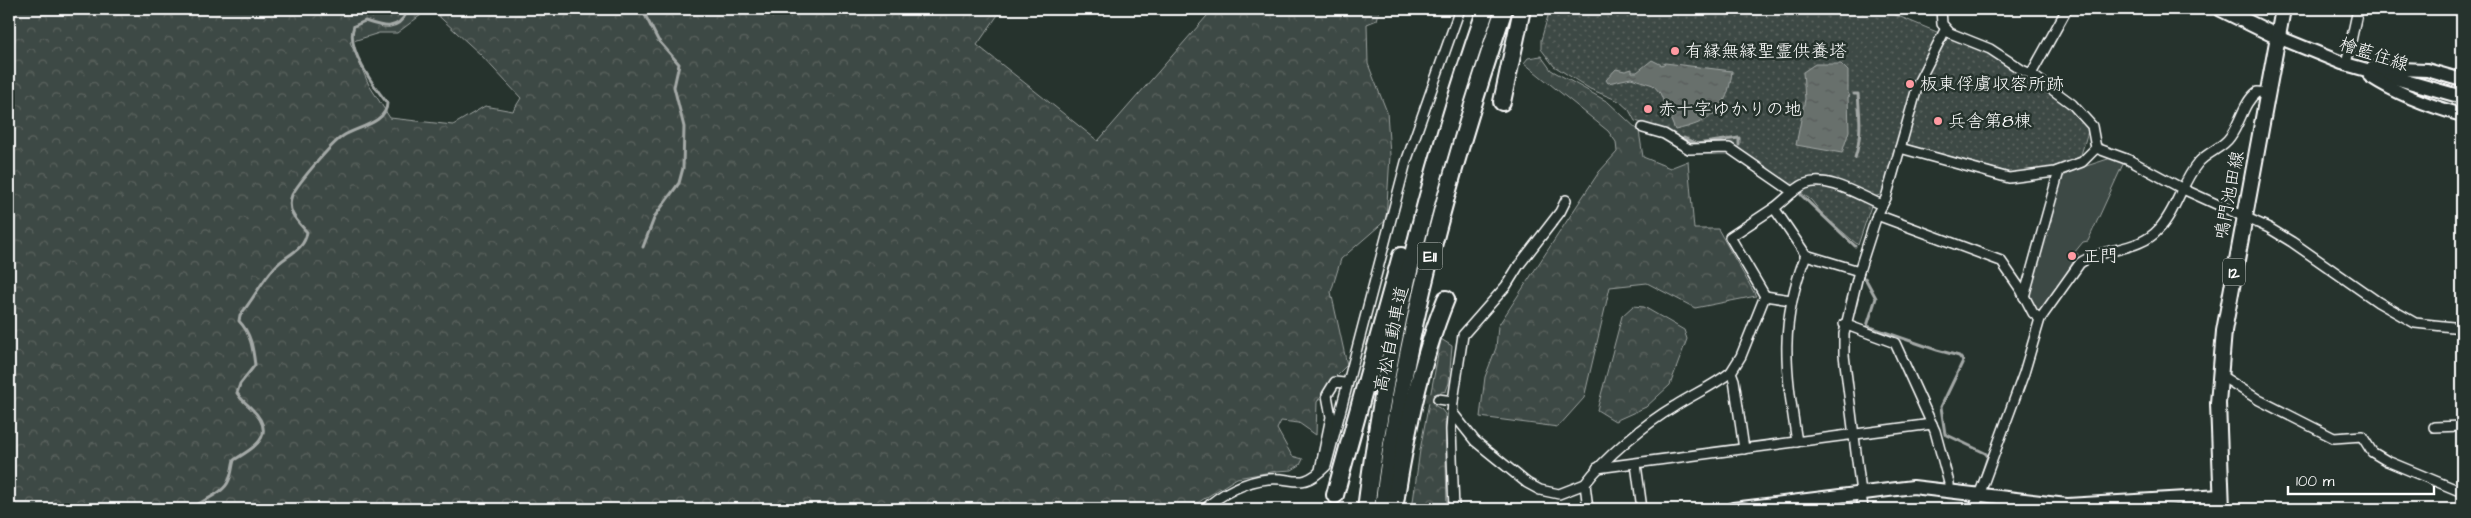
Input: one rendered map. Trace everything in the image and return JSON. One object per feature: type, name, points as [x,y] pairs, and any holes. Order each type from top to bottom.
[{"type":"highway","name":"高松自動車道","points":[[1366,509],[1375,433],[1392,342],[1439,153],[1486,9]]},
{"type":"highway","name":"高松自動車道","points":[[1383,509],[1392,434],[1408,346],[1456,157],[1504,9]]},
{"type":"highway","points":[[1502,102],[1522,9]]},
{"type":"highway","points":[[1335,495],[1414,208],[1439,153]]},
{"type":"highway","points":[[1394,509],[1404,447],[1435,326],[1446,299]]},
{"type":"main road","points":[[2221,9],[2278,37]]},
{"type":"main road","name":"鳴門池田線","points":[[2221,502],[2218,403],[2224,331],[2282,9]]},
{"type":"street","points":[[1205,509],[1215,500],[1240,487],[1269,479],[1292,482],[1308,480],[1320,472],[1330,457],[1406,162],[1460,9]]},
{"type":"street","points":[[1863,509],[1844,355],[1844,324],[1877,215],[1886,198],[1921,76],[1944,30],[1941,9]]},
{"type":"street","points":[[2030,74],[2068,9]]},
{"type":"street","points":[[2352,66],[2358,9]]},
{"type":"street","points":[[1944,30],[1990,49],[2030,74],[2080,112],[2092,126],[2096,148]]},
{"type":"street","name":"檜藍住線","points":[[2278,37],[2352,66],[2462,97]]},
{"type":"street","points":[[2352,66],[2427,70],[2462,80]]},
{"type":"street","points":[[2352,66],[2385,86],[2428,106],[2462,115]]},
{"type":"street","points":[[1974,509],[2024,374],[2040,319],[2080,263],[2087,258],[2128,247],[2149,237],[2160,229],[2198,163],[2228,141],[2249,99],[2257,92],[2268,93]]},
{"type":"street","points":[[1643,128],[1664,134],[1689,149],[1729,148],[1793,192]]},
{"type":"street","points":[[1900,148],[2009,178],[2059,171],[2082,162],[2096,148]]},
{"type":"street","points":[[2096,148],[2129,160],[2182,189],[2269,228],[2378,302],[2415,323],[2462,328]]},
{"type":"street","points":[[2024,297],[2059,171]]},
{"type":"street","points":[[1765,296],[1730,237],[1774,208],[1804,184],[1817,182],[1834,185],[1882,205]]},
{"type":"street","points":[[1454,509],[1452,412],[1463,336],[1506,286],[1560,212],[1566,200]]},
{"type":"street","points":[[1774,208],[1806,255],[1859,271]]},
{"type":"street","points":[[1877,215],[2001,261],[2033,313],[2040,319]]},
{"type":"street","points":[[1798,442],[1785,346],[1791,300],[1806,255]]},
{"type":"street","points":[[1765,296],[1791,300]]},
{"type":"street","points":[[1452,412],[1475,441],[1527,483],[1540,490],[1559,494],[1585,484],[1597,468],[1674,406],[1716,384],[1731,372],[1741,356],[1765,296]]},
{"type":"street","points":[[1844,324],[1895,343],[1932,424],[1949,483],[1949,490]]},
{"type":"street","points":[[1731,372],[1734,380],[1744,450]]},
{"type":"street","points":[[2220,375],[2259,400],[2334,438],[2362,436],[2372,452],[2387,461],[2462,492]]},
{"type":"street","points":[[1320,472],[1331,417],[1327,395],[1335,382],[1344,383]]},
{"type":"street","points":[[1438,399],[1453,401]]},
{"type":"street","points":[[1597,468],[1932,424]]},
{"type":"street","points":[[2434,427],[2462,426]]},
{"type":"street","points":[[1636,464],[1642,509]]},
{"type":"street","points":[[1585,484],[1588,509]]},
{"type":"street","points":[[1733,509],[1913,487],[2067,505],[2221,502]]},
{"type":"green space","points":[[9,9],[429,9],[397,33],[379,33],[350,42],[369,85],[390,118],[453,125],[485,106],[513,111],[521,98],[481,55],[431,9],[1002,9],[977,45],[1098,141],[1213,9],[1380,9],[1377,20],[1367,24],[1368,64],[1387,112],[1390,155],[1386,220],[1341,259],[1331,292],[1347,365],[1330,382],[1317,402],[1316,435],[1299,423],[1281,421],[1277,429],[1292,456],[1303,459],[1300,465],[1292,470],[1237,478],[1199,502],[1178,509],[9,509]]},
{"type":"green space","points":[[1550,9],[1881,9],[1988,53],[2063,99],[2089,128],[2080,158],[2050,168],[2011,173],[1897,142],[1883,194],[1874,197],[1858,245],[1824,216],[1811,200],[1733,145],[1691,146],[1683,143],[1664,129],[1635,121],[1629,110],[1619,101],[1590,89],[1554,66],[1541,49],[1541,40]]},
{"type":"green space","points":[[1541,56],[1551,70],[1608,102],[1639,131],[1643,157],[1670,168],[1688,161],[1694,229],[1718,229],[1756,296],[1695,308],[1647,283],[1610,287],[1584,398],[1558,427],[1480,417],[1485,377],[1496,348],[1498,326],[1599,172],[1617,152],[1616,142],[1608,131],[1524,63],[1528,58]]},
{"type":"green space","points":[[2111,158],[2124,162],[2088,241],[2083,242],[2074,253],[2078,254],[2043,311],[2034,310],[2027,298],[2060,179],[2071,171]]},
{"type":"green space","points":[[1633,306],[1644,307],[1684,330],[1687,339],[1670,385],[1646,407],[1615,421],[1597,410],[1622,316]]},
{"type":"green space","points":[[1441,339],[1452,346],[1449,383],[1446,391],[1437,393],[1434,405],[1445,414],[1447,509],[1412,509],[1420,450]]},
{"type":"water","points":[[1652,60],[1662,65],[1665,63],[1732,71],[1727,96],[1722,105],[1716,112],[1699,123],[1675,130],[1660,93],[1653,85],[1631,78],[1608,83],[1606,80],[1616,69],[1625,71],[1632,69],[1632,72],[1637,72]]},
{"type":"water","points":[[1815,64],[1841,64],[1848,71],[1848,93],[1850,96],[1848,97],[1849,131],[1842,153],[1796,145],[1805,99],[1803,72]]},
{"type":"waterway","points":[[191,509],[222,489],[230,478],[234,460],[251,449],[262,438],[262,424],[258,416],[237,393],[240,384],[255,365],[249,336],[239,321],[240,315],[269,273],[298,248],[305,239],[307,232],[291,211],[290,201],[292,195],[301,181],[338,140],[377,120],[386,110],[387,103],[368,77],[357,56],[352,35],[354,26],[365,21],[384,26],[394,25],[403,18],[407,12],[406,9]]},
{"type":"waterway","points":[[637,9],[645,15],[658,40],[679,64],[674,87],[684,127],[683,168],[679,183],[655,216],[643,247]]},
{"type":"waterway","points":[[1854,94],[1858,94],[1860,119],[1859,142],[1855,158]]},
{"type":"waterway","points":[[1684,138],[1697,144],[1739,138],[1739,145]]},
{"type":"waterway","points":[[1801,195],[1855,246]]},
{"type":"waterway","points":[[1865,278],[1876,298],[1867,326],[1959,356],[1963,361],[1941,407],[1945,434],[1988,456],[1979,483]]},
{"type":"tunnel","points":[[1344,383],[1386,390]]},
{"type":"tunnel","points":[[1413,395],[1438,399]]},
{"type":"place","name":"有縁無縁聖霊供養塔","points":[[1675,51]]},
{"type":"place","name":"板東俘虜収容所跡","points":[[1910,84]]},
{"type":"place","name":"赤十字ゆかりの地","points":[[1648,109]]},
{"type":"place","name":"兵舎第8棟","points":[[1938,121]]},
{"type":"place","name":"正門","points":[[2072,256]]}]
